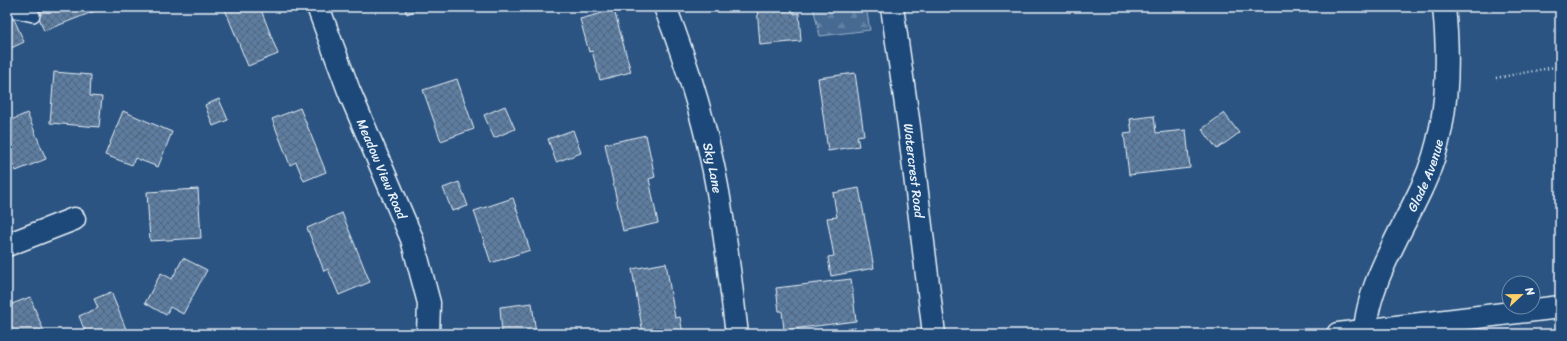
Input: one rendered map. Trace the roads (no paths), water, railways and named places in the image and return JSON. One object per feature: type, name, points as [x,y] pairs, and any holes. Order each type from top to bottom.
[{"type":"street","name":"Meadow View Road","points":[[318,7],[349,91],[412,239],[429,303],[428,334]]},
{"type":"street","name":"Sky Lane","points":[[665,7],[678,38],[700,116],[718,190],[737,334]]},
{"type":"street","name":"Watercrest Road","points":[[892,7],[909,126],[934,334]]},
{"type":"street","name":"Glade Avenue","points":[[1365,332],[1372,299],[1382,270],[1424,184],[1435,152],[1441,126],[1446,73],[1447,38],[1444,7]]},
{"type":"street","points":[[7,245],[74,219]]},
{"type":"street","points":[[1338,334],[1365,332],[1560,307]]},
{"type":"lane","points":[[7,9],[32,15]]}]
